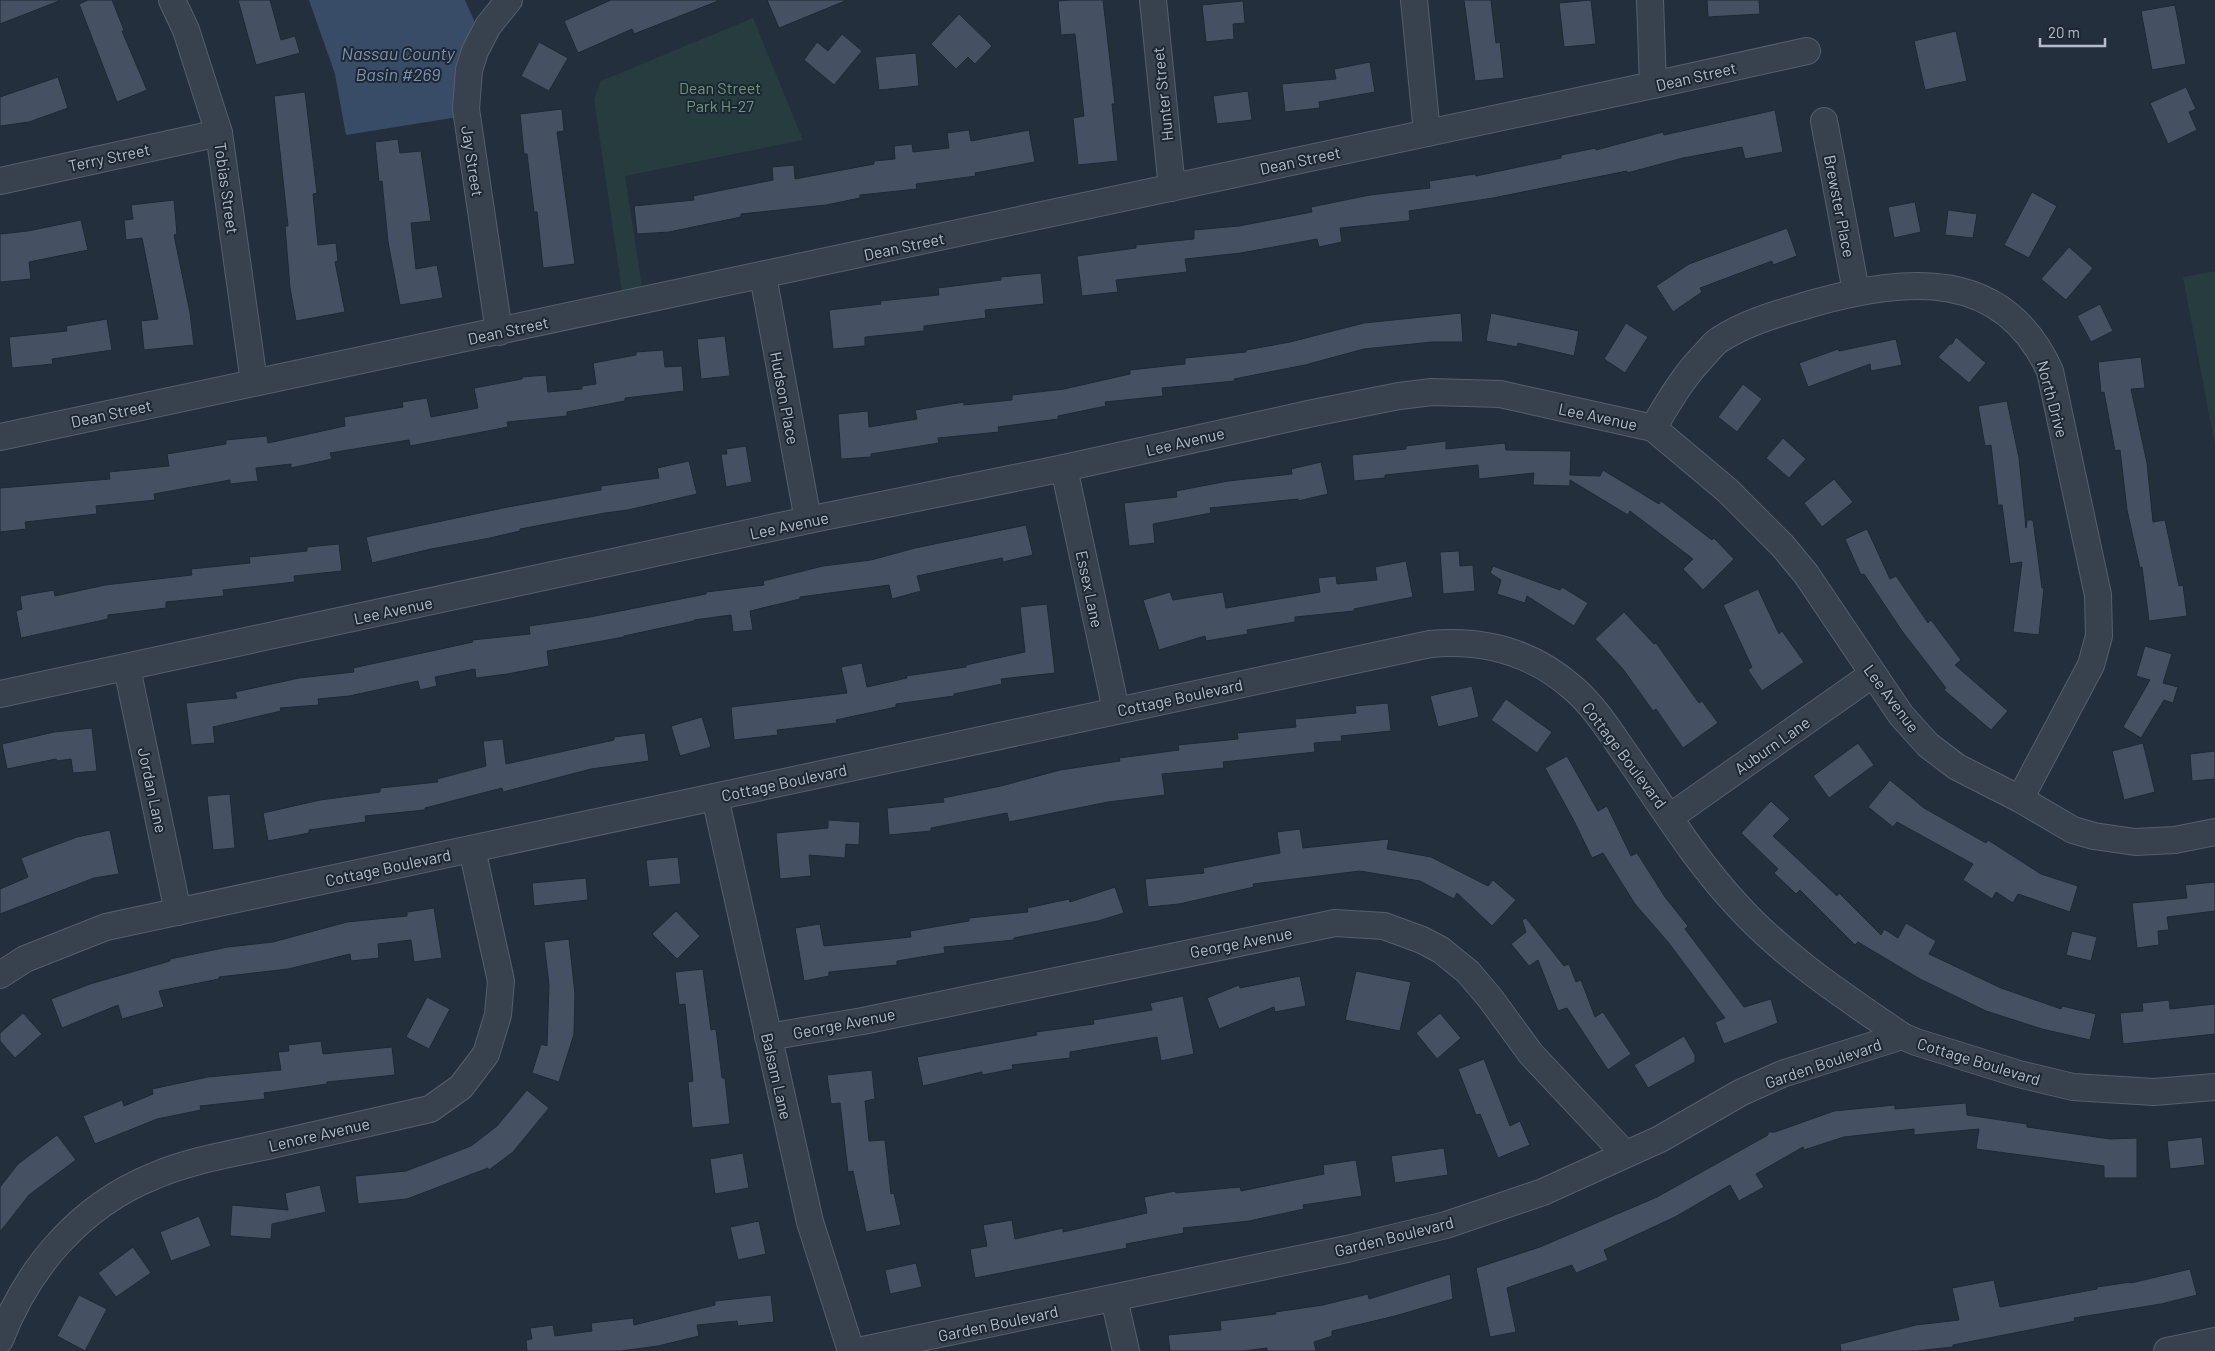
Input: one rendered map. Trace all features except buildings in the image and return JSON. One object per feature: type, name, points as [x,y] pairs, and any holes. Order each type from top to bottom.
[{"type":"street","name":"Tobias Street","points":[[172,0],[186,30],[219,134],[254,382]]},
{"type":"street","name":"Jay Street","points":[[499,332],[466,109],[469,70],[475,51],[488,26],[509,0]]},
{"type":"street","name":"Hunter Street","points":[[1153,0],[1172,188]]},
{"type":"street","points":[[1414,0],[1428,133]]},
{"type":"street","points":[[1650,0],[1653,86]]},
{"type":"street","name":"Dean Street","points":[[0,437],[1653,86],[1807,51]]},
{"type":"street","name":"Brewster Place","points":[[1824,121],[1856,291]]},
{"type":"street","name":"Terry Street","points":[[0,181],[219,134]]},
{"type":"street","name":"Hudson Place","points":[[762,276],[808,520]]},
{"type":"street","name":"North Drive","points":[[1653,428],[1685,374],[1717,341],[1759,319],[1856,291],[1927,285],[1957,289],[1976,295],[2000,308],[2019,322],[2039,348],[2050,371],[2098,595],[2099,636],[2091,665],[2020,799]]},
{"type":"street","name":"Lee Avenue","points":[[0,694],[808,520],[1064,468],[1313,412],[1432,392],[1500,394],[1653,428],[1727,490],[1782,544],[1806,574],[1901,715],[1928,745],[1957,767],[2020,799],[2073,830],[2094,836],[2135,842],[2175,840],[2215,832]]},
{"type":"street","name":"Essex Lane","points":[[1064,468],[1116,710]]},
{"type":"street","name":"Cottage Boulevard","points":[[0,975],[25,959],[106,927],[1116,710],[1430,644],[1458,641],[1486,644],[1532,660],[1573,688],[1599,716],[1711,876],[1738,907],[1802,966],[1902,1036],[2019,1074],[2073,1087],[2154,1092],[2215,1087]]},
{"type":"street","name":"Jordan Lane","points":[[127,668],[178,912]]},
{"type":"street","name":"Auburn Lane","points":[[1670,817],[1873,674]]},
{"type":"street","name":"Balsam Lane","points":[[715,797],[810,1222],[851,1351]]},
{"type":"street","name":"Lenore Avenue","points":[[0,1340],[10,1314],[38,1267],[64,1236],[110,1198],[154,1176],[204,1161],[430,1109],[462,1087],[486,1054],[498,1015],[500,981],[472,849]]},
{"type":"street","name":"George Avenue","points":[[768,1037],[863,1021],[1335,923],[1384,926],[1434,947],[1468,972],[1490,998],[1531,1054],[1625,1154]]},
{"type":"street","name":"Garden Boulevard","points":[[858,1351],[1338,1251],[1446,1225],[1543,1192],[1660,1139],[1740,1093],[1782,1074],[1902,1036]]},
{"type":"street","points":[[1114,1298],[1126,1351]]},
{"type":"street","points":[[2167,1351],[2215,1341]]},
{"type":"green space","name":"Dean Street Park H-27","points":[[753,18],[803,140],[625,176],[642,287],[622,291],[594,99],[601,81]]},
{"type":"green space","points":[[2215,271],[2215,446],[2183,277]]},
{"type":"water","name":"Nassau County Basin #269","points":[[309,0],[465,0],[480,34],[464,116],[346,135],[335,74]]}]
